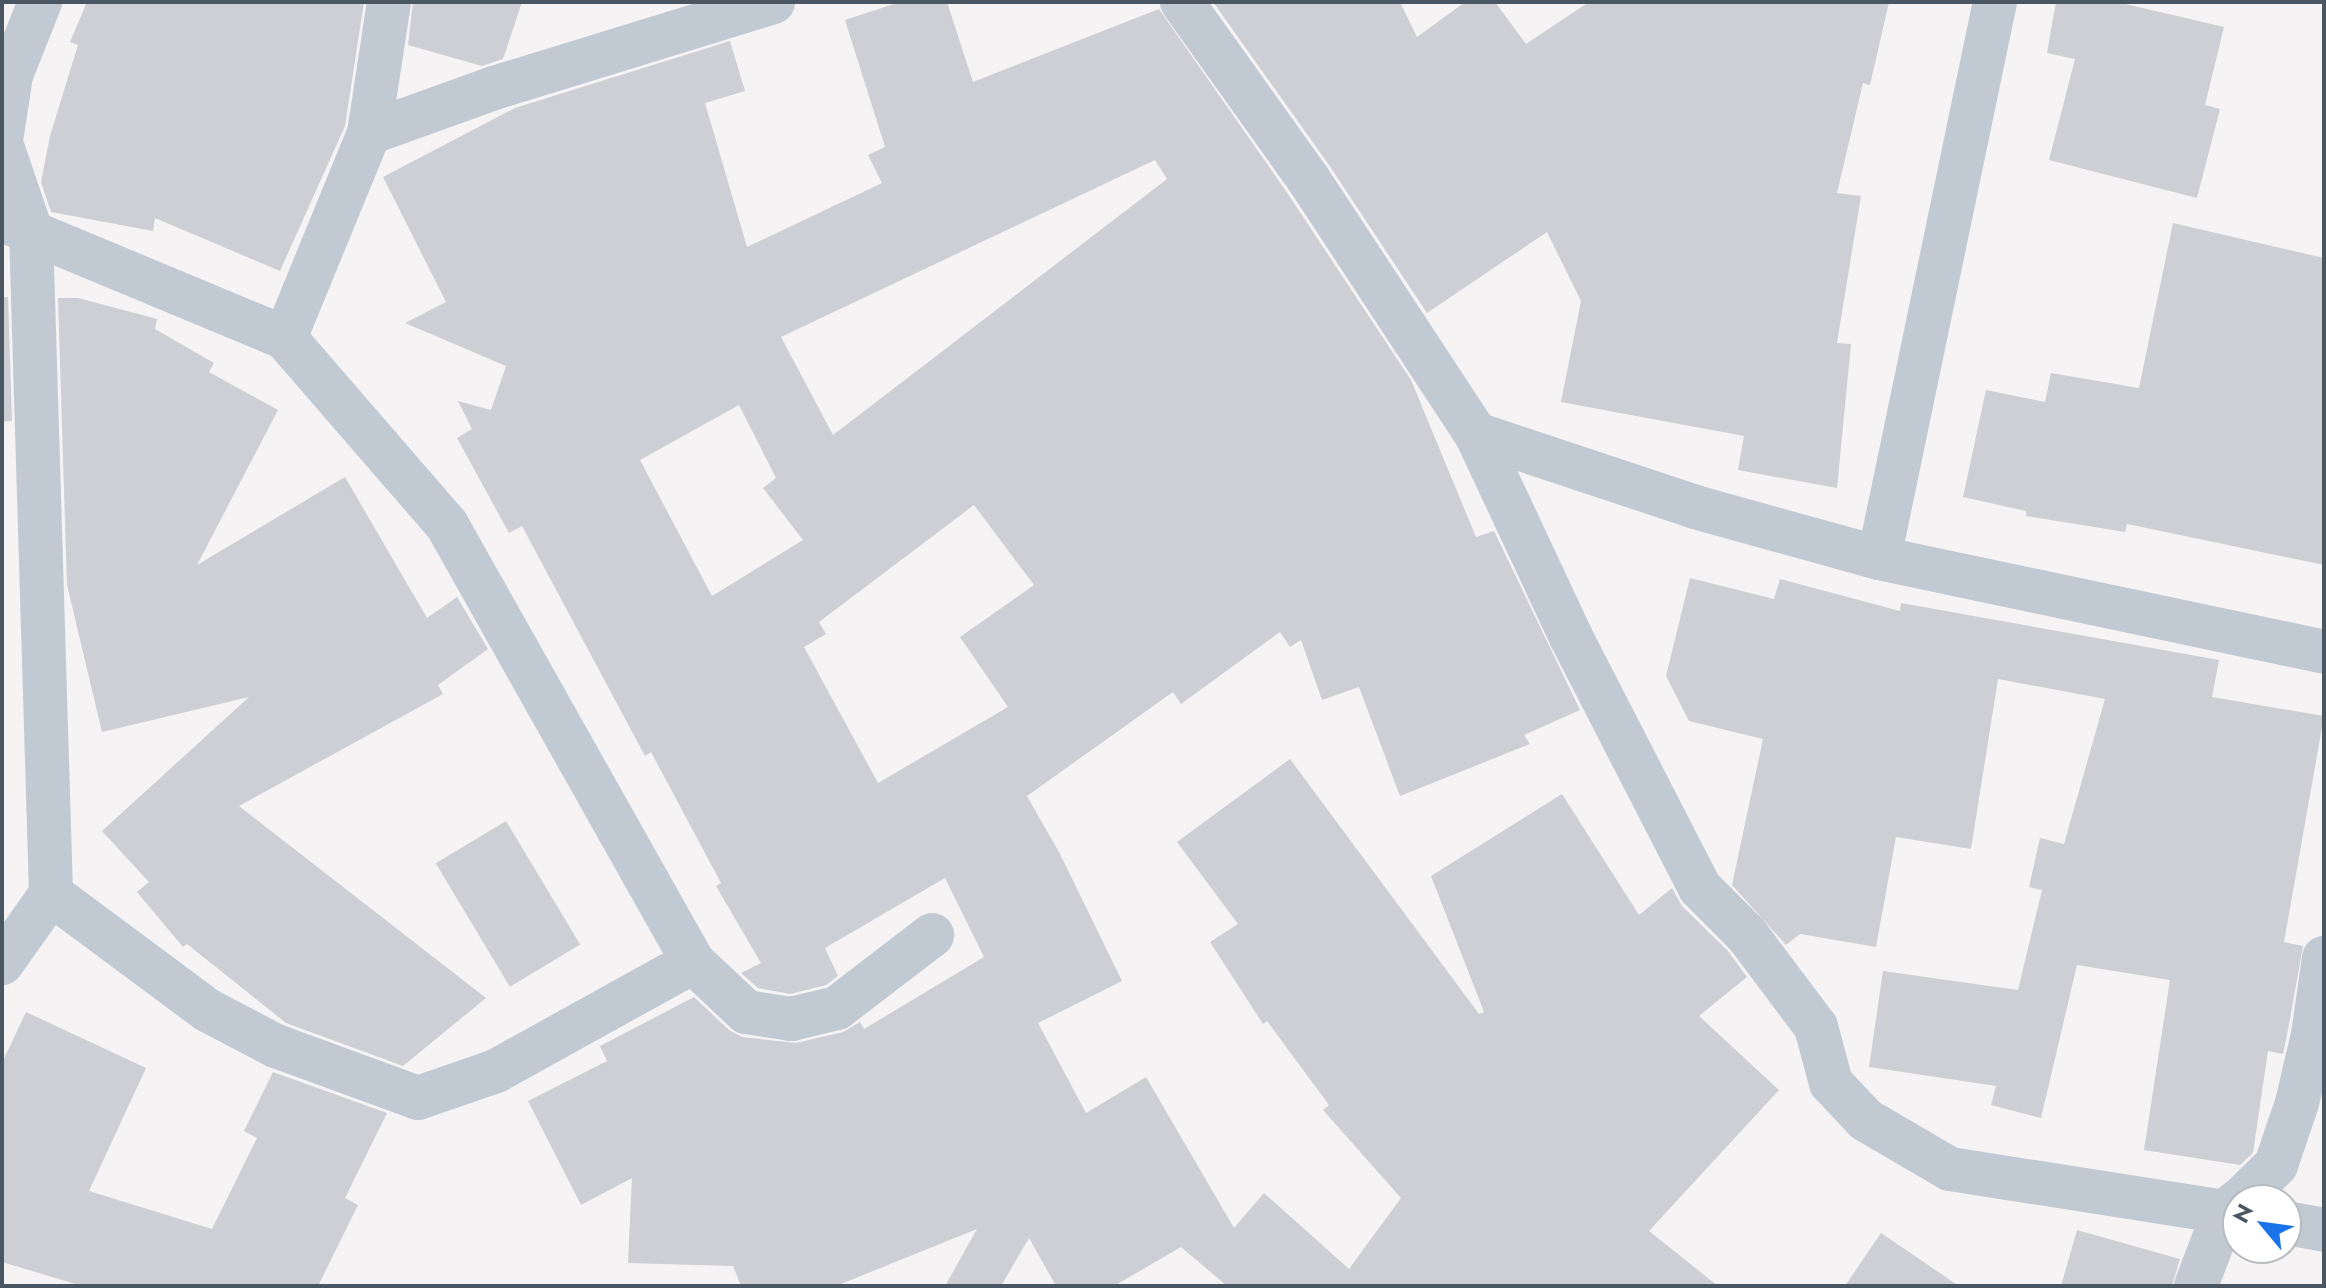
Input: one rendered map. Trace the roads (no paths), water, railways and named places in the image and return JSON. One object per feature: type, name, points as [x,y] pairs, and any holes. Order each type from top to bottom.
[{"type":"street","points":[[2,134],[11,75],[40,2]]},
{"type":"street","points":[[285,338],[369,133],[389,2]]},
{"type":"street","points":[[369,133],[494,88],[773,2]]},
{"type":"street","points":[[1182,2],[1309,180],[1476,434],[1571,637],[1700,888],[1747,935],[1816,1027],[1831,1083],[1866,1120],[1950,1169],[2222,1205]]},
{"type":"street","points":[[1879,558],[1995,2]]},
{"type":"street","points":[[2,146],[17,225],[51,894],[2,963]]},
{"type":"street","points":[[17,225],[285,338],[447,525],[693,962],[746,1012],[791,1019],[837,1008],[932,935]]},
{"type":"street","points":[[1476,434],[1695,507],[1879,558],[2324,652]]},
{"type":"street","points":[[51,894],[207,1010],[276,1046],[418,1098],[496,1071],[693,962]]},
{"type":"street","points":[[2257,1184],[2276,1165],[2297,1103],[2313,1035],[2324,958]]},
{"type":"street","points":[[2302,1226],[2324,1230]]},
{"type":"street","points":[[2196,1286],[2222,1233]]}]
